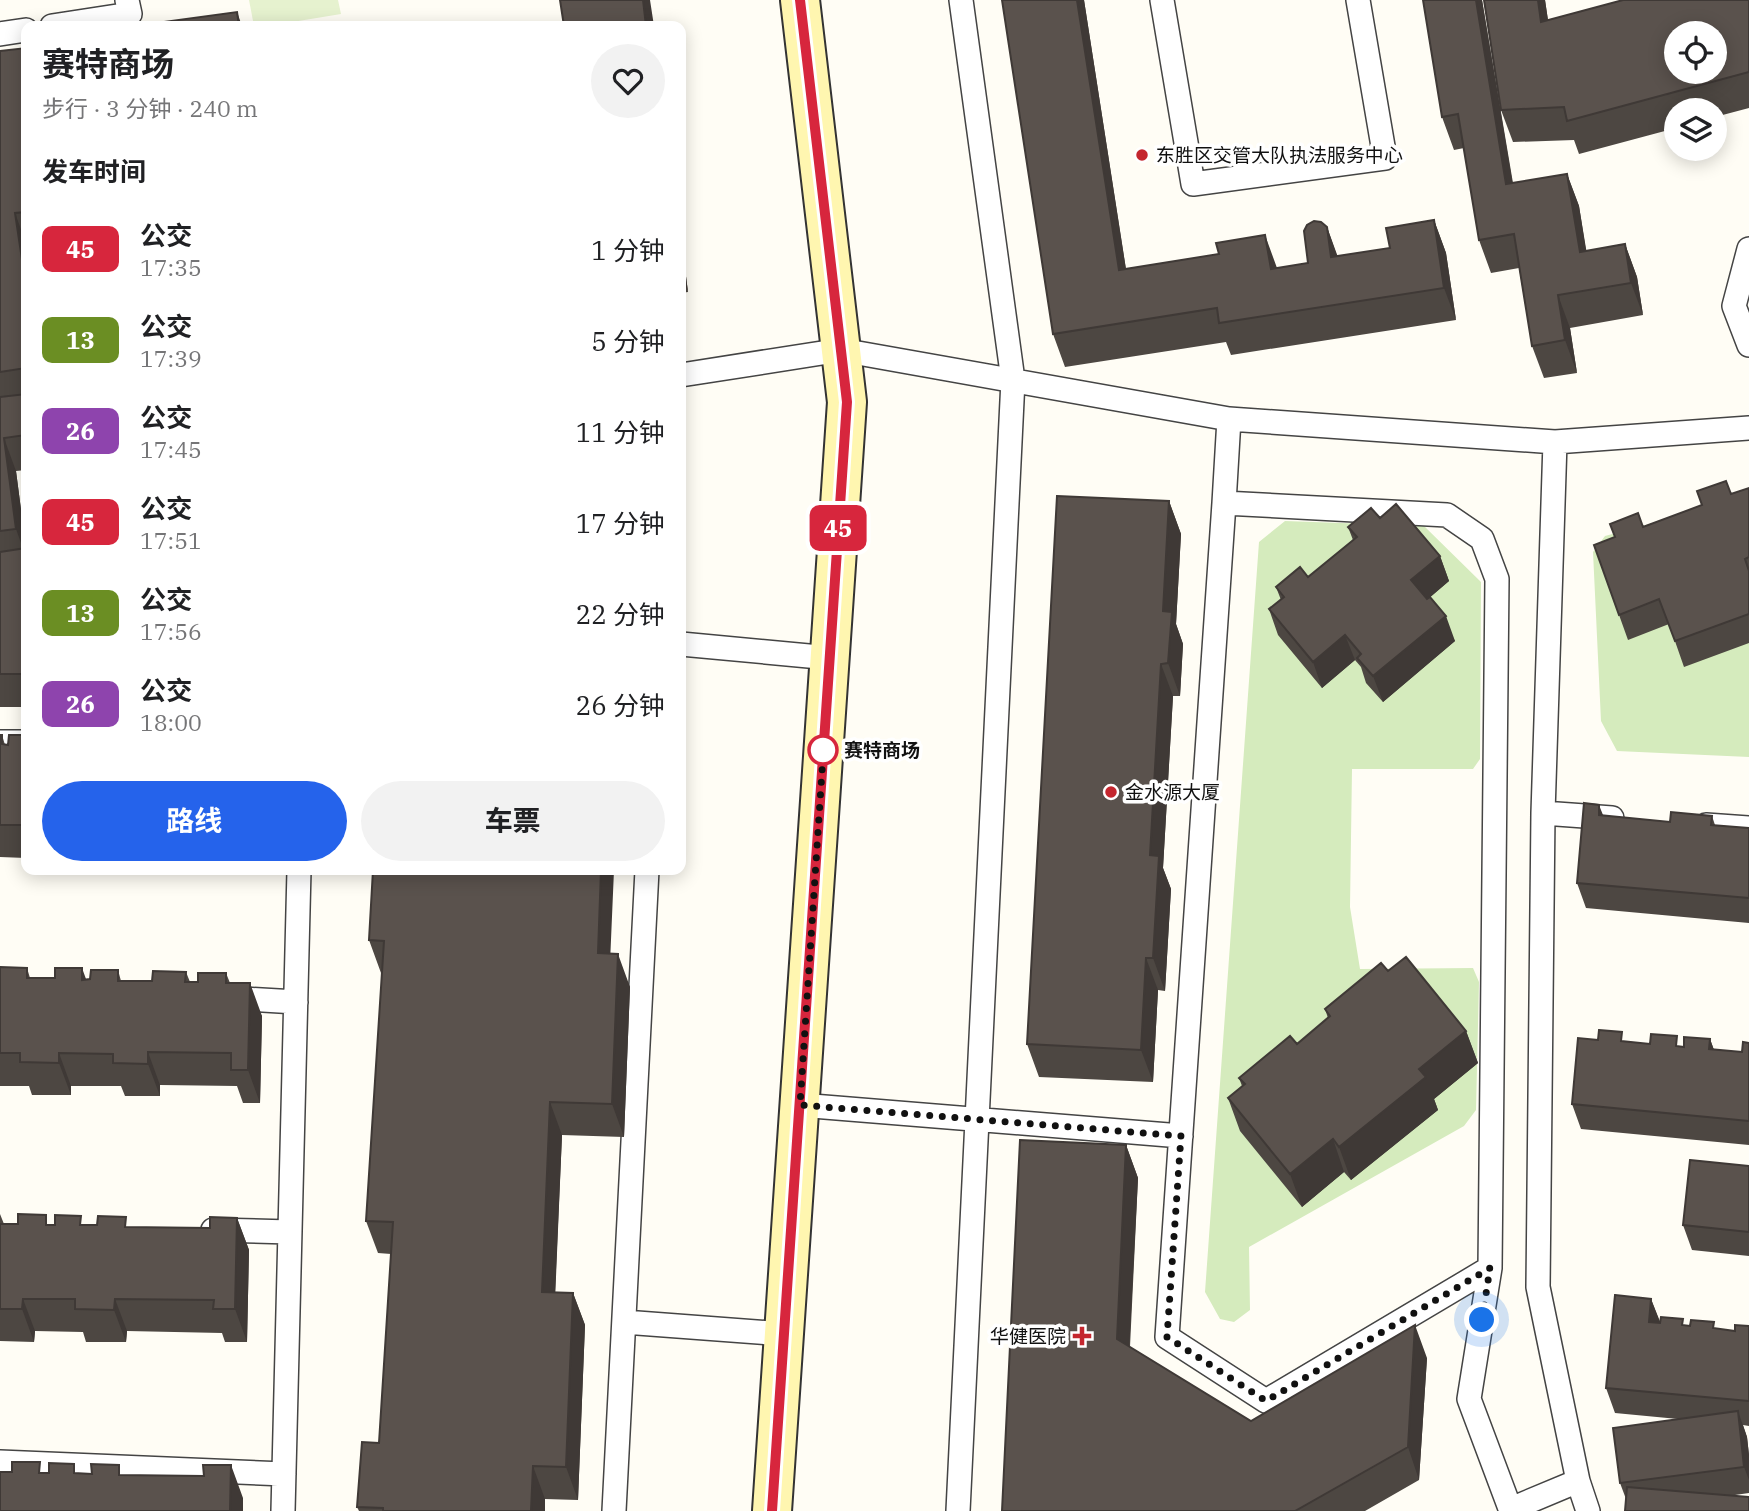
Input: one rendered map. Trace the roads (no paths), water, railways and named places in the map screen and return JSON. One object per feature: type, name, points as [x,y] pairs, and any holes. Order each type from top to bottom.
[{"type":"main road","points":[[772,1511],[847,402],[800,0]]},
{"type":"lane","points":[[84,21],[130,14],[128,0]]},
{"type":"lane","points":[[958,1511],[1013,380],[961,0]]},
{"type":"lane","points":[[1162,0],[1193,184],[1385,158],[1358,0]]},
{"type":"lane","points":[[0,34],[21,31]]},
{"type":"lane","points":[[1749,249],[1734,306],[1749,345]]},
{"type":"lane","points":[[686,374],[841,350],[1229,419],[1555,442],[1749,428]]},
{"type":"lane","points":[[1229,419],[1167,1337],[1266,1401],[1490,1268]]},
{"type":"lane","points":[[1555,442],[1544,813],[1538,1287],[1578,1480],[1588,1511]]},
{"type":"lane","points":[[1224,503],[1447,515],[1482,540],[1497,579],[1490,1268],[1469,1399],[1511,1510],[1578,1480]]},
{"type":"lane","points":[[686,644],[830,658]]},
{"type":"lane","points":[[0,741],[21,742]]},
{"type":"lane","points":[[1544,813],[1639,820]]},
{"type":"lane","points":[[1681,823],[1749,828]]},
{"type":"lane","points":[[283,1511],[299,875]]},
{"type":"lane","points":[[614,1511],[647,875]]},
{"type":"lane","points":[[202,997],[296,1002]]},
{"type":"lane","points":[[800,1105],[1181,1136]]},
{"type":"lane","points":[[194,1229],[290,1232]]},
{"type":"lane","points":[[624,1322],[784,1334]]},
{"type":"lane","points":[[0,1462],[284,1474]]},
{"type":"place","name":"东胜区交管大队执法服务中心","points":[[1142,155]]},
{"type":"place","name":"赛特商场","points":[[823,750]]},
{"type":"place","name":"金水源大厦","points":[[1111,792]]},
{"type":"place","name":"华健医院","points":[[1082,1336]]}]
